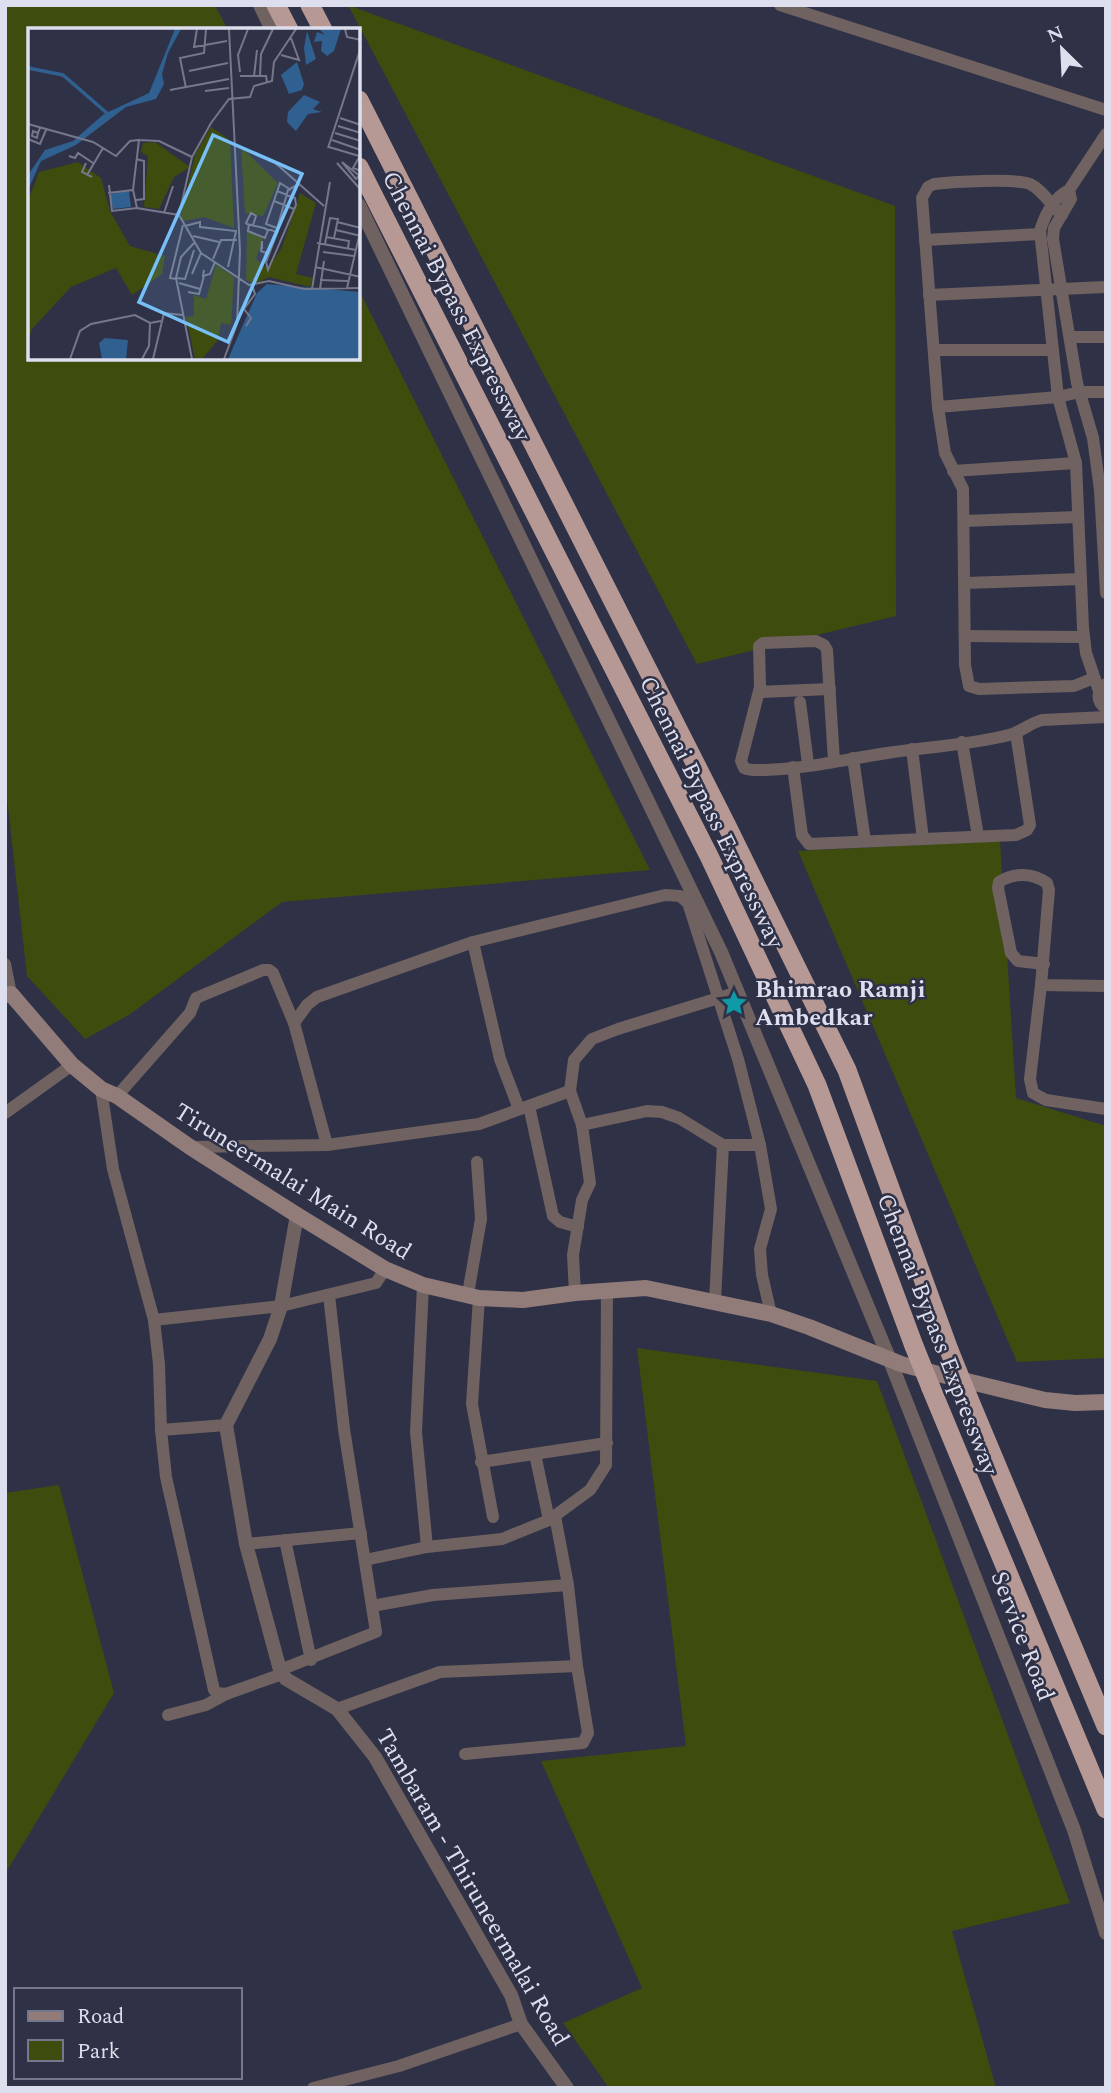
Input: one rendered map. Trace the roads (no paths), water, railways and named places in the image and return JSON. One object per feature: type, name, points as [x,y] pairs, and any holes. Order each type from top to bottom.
[{"type":"highway","points":[[276,5],[288,28]]},
{"type":"highway","points":[[310,5],[322,28]]},
{"type":"highway","name":"Chennai Bypass Expressway","points":[[360,102],[847,1070],[948,1350],[1106,1726]]},
{"type":"highway","name":"Chennai Bypass Expressway","points":[[360,169],[709,856],[817,1085],[914,1346],[1106,1809]]},
{"type":"main road","name":"Tiruneermalai Main Road","points":[[8,995],[72,1065],[101,1088],[296,1215],[385,1269],[423,1285],[473,1296],[523,1300],[646,1288],[771,1314],[929,1372],[1045,1399],[1075,1403],[1106,1402]]},
{"type":"main road","name":"Tiruneermalai Main Road","points":[[889,1359],[940,1364],[1063,1393],[1106,1391]]},
{"type":"street","points":[[260,5],[271,28]]},
{"type":"street","points":[[780,5],[1106,110]]},
{"type":"street","points":[[1106,134],[1069,190],[1061,194],[1051,206],[1040,233],[1058,397],[1076,463],[1084,637],[1100,684],[1098,700],[1106,708]]},
{"type":"street","points":[[1062,215],[1037,188],[1019,181],[934,184],[928,187],[922,198],[938,407],[945,453],[962,483],[965,636],[969,686],[974,689],[1100,684]]},
{"type":"street","points":[[1069,190],[1071,199],[1054,228],[1053,239],[1080,392],[1101,458],[1100,500],[1106,593]]},
{"type":"street","name":"Service Road","points":[[360,207],[722,952],[889,1359],[1074,1830],[1106,1933]]},
{"type":"street","points":[[925,240],[1040,233]]},
{"type":"street","points":[[929,295],[1106,287]]},
{"type":"street","points":[[1070,337],[1106,337]]},
{"type":"street","points":[[934,350],[1053,350]]},
{"type":"street","points":[[938,407],[1058,397],[1080,392],[1106,392]]},
{"type":"street","points":[[953,471],[1076,463]]},
{"type":"street","points":[[1077,500],[1100,500]]},
{"type":"street","points":[[964,521],[1078,517]]},
{"type":"street","points":[[965,583],[1081,579]]},
{"type":"street","points":[[965,636],[1084,637]]},
{"type":"street","points":[[834,761],[827,650],[824,645],[816,641],[769,642],[759,646],[759,692],[741,761],[744,768],[750,771],[767,770],[793,766],[834,761],[912,750],[1016,733],[1042,720],[1106,717]]},
{"type":"street","points":[[759,692],[830,689]]},
{"type":"street","points":[[800,702],[808,764]]},
{"type":"street","points":[[793,766],[802,835],[809,844],[1016,835],[1027,830],[1030,825],[1016,733]]},
{"type":"street","points":[[962,742],[978,836]]},
{"type":"street","points":[[912,750],[923,839]]},
{"type":"street","points":[[853,758],[865,841]]},
{"type":"street","points":[[1044,964],[1024,963],[1011,953],[998,888],[999,882],[1005,877],[1035,876],[1047,883],[1049,890],[1044,964],[1030,1079],[1033,1093],[1046,1100],[1106,1110]]},
{"type":"street","points":[[294,1023],[307,1005],[317,997],[473,942],[666,895],[680,896],[688,903],[720,998],[760,1145],[771,1209],[760,1249],[762,1275],[771,1314]]},
{"type":"street","points":[[473,942],[500,1059],[524,1108],[553,1216],[559,1222],[578,1227]]},
{"type":"street","points":[[5,964],[8,995]]},
{"type":"street","points":[[117,1096],[190,1013],[196,998],[263,970],[269,970],[273,973],[294,1023],[327,1145]]},
{"type":"street","points":[[1041,985],[1106,986]]},
{"type":"street","points":[[575,1293],[573,1255],[582,1200],[590,1182],[582,1125],[570,1091],[574,1060],[593,1039],[738,992]]},
{"type":"street","points":[[5,1113],[72,1065]]},
{"type":"street","points":[[101,1088],[113,1169],[154,1320],[166,1477],[214,1690],[226,1694]]},
{"type":"street","points":[[190,1147],[327,1145],[480,1124],[570,1091]]},
{"type":"street","points":[[582,1125],[647,1111],[662,1112],[679,1118],[723,1145],[760,1145]]},
{"type":"street","points":[[715,1301],[723,1145]]},
{"type":"street","points":[[477,1162],[481,1219],[473,1296],[472,1404],[493,1517]]},
{"type":"street","points":[[281,1672],[246,1544],[226,1425],[270,1339],[281,1306],[296,1215]]},
{"type":"street","points":[[154,1320],[281,1306],[376,1283],[385,1269]]},
{"type":"street","points":[[423,1285],[416,1432],[427,1547]]},
{"type":"street","points":[[365,1560],[427,1547],[502,1539],[552,1518],[590,1490],[606,1465],[607,1291]]},
{"type":"street","points":[[168,1715],[206,1705],[226,1694],[376,1632],[344,1429],[330,1295]]},
{"type":"street","points":[[161,1430],[226,1425]]},
{"type":"street","points":[[481,1462],[607,1443]]},
{"type":"street","points":[[465,1754],[583,1744],[588,1733],[568,1585],[535,1454]]},
{"type":"street","points":[[246,1544],[361,1533]]},
{"type":"street","points":[[285,1540],[311,1660]]},
{"type":"street","points":[[372,1606],[433,1595],[568,1585]]},
{"type":"street","points":[[337,1709],[440,1672],[577,1666]]},
{"type":"street","name":"Tambaram - Thiruneermalai Road","points":[[281,1672],[286,1679],[337,1709],[375,1756],[511,1995],[521,2024],[567,2088]]},
{"type":"street","points":[[313,2088],[399,2066],[521,2024]]},
{"type":"place","name":"Bhimrao Ramji Ambedkar","points":[[734,1003]]}]
